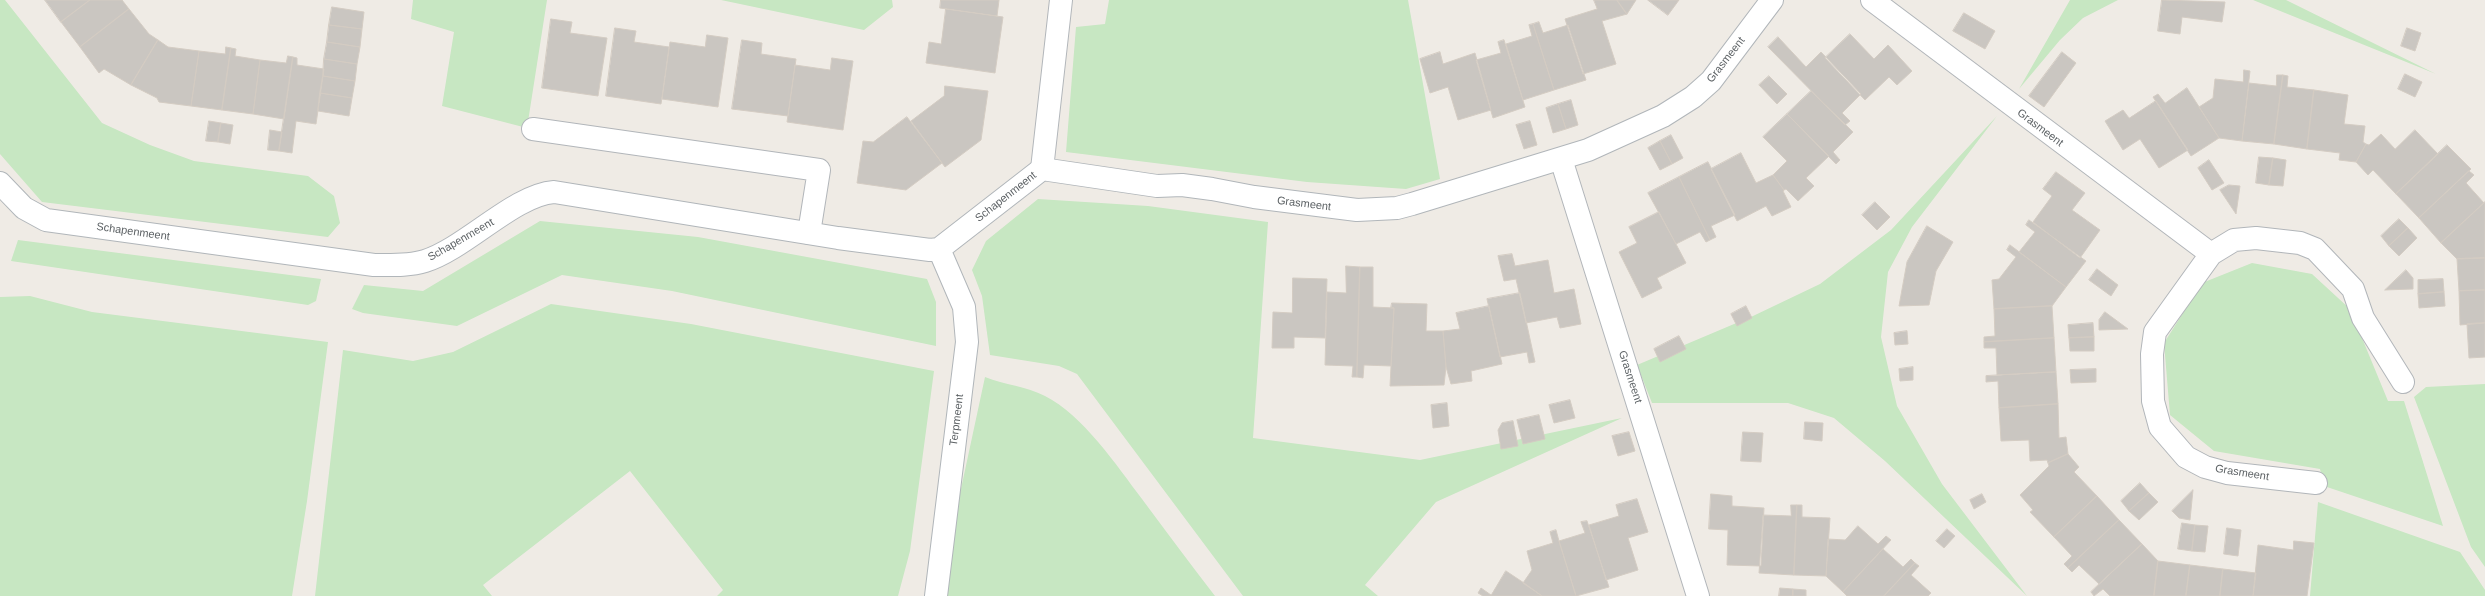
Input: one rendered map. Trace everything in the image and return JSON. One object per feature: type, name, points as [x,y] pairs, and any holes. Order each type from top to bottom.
[{"type":"street","name":"Schapenmeent","points":[[2,192],[30,213],[46,220],[374,265],[425,261],[443,253],[533,197],[554,192],[911,249],[939,249],[1042,169],[1061,0]]},
{"type":"street","name":"Grasmeent","points":[[1042,169],[1157,186],[1197,187],[1313,205],[1357,210],[1378,210],[1412,204],[1561,159],[1642,127],[1693,97],[1714,77],[1772,0]]},
{"type":"street","name":"Grasmeent","points":[[1872,0],[2210,254]]},
{"type":"street","points":[[533,129],[818,170],[809,233]]},
{"type":"street","name":"Grasmeent","points":[[1561,159],[1698,596]]},
{"type":"street","name":"Grasmeent","points":[[2316,484],[2226,473],[2205,467],[2186,457],[2160,427],[2153,401],[2152,354],[2155,332],[2210,254],[2234,240],[2256,238],[2300,243],[2315,249],[2354,289],[2362,318],[2402,382]]},
{"type":"street","name":"Terpmeent","points":[[936,596],[967,342],[964,307],[939,249]]},
{"type":"green space","points":[[0,0],[5,0],[102,123],[150,145],[194,161],[308,176],[334,196],[340,223],[328,237],[42,202],[0,154]]},
{"type":"green space","points":[[413,0],[547,0],[527,128],[442,106],[454,32],[411,19]]},
{"type":"green space","points":[[721,0],[892,0],[893,7],[864,30]]},
{"type":"green space","points":[[1109,0],[1408,0],[1440,179],[1406,189],[1307,182],[1066,152],[1076,27],[1105,24]]},
{"type":"green space","points":[[2070,0],[2118,0],[2083,18],[2060,40],[2019,89]]},
{"type":"green space","points":[[2253,0],[2286,0],[2436,74]]},
{"type":"green space","points":[[1997,116],[1912,227],[1888,272],[1881,337],[1897,406],[1942,484],[2027,596],[1885,461],[1834,418],[1788,403],[1652,403],[1637,365],[1753,316],[1820,284],[1891,230]]},
{"type":"green space","points":[[1038,199],[1148,206],[1268,222],[1253,438],[1420,460],[1622,418],[1436,502],[1365,585],[1378,596],[1243,596],[1077,374],[1059,366],[990,355],[982,296],[972,270],[986,241]]},
{"type":"green space","points":[[540,221],[698,237],[927,279],[936,302],[936,346],[672,291],[562,275],[457,326],[363,313],[352,309],[364,285],[423,291]]},
{"type":"green space","points":[[18,240],[321,279],[316,301],[308,305],[11,261]]},
{"type":"green space","points":[[2252,263],[2312,274],[2350,309],[2388,401],[2404,401],[2443,526],[2324,486],[2320,469],[2214,451],[2170,415],[2164,343],[2202,283]]},
{"type":"green space","points":[[30,296],[92,312],[328,342],[307,501],[292,596],[0,596],[0,297]]},
{"type":"green space","points":[[551,304],[691,324],[934,371],[910,551],[898,596],[717,596],[723,590],[630,471],[483,585],[492,596],[315,596],[343,350],[413,361],[453,352]]},
{"type":"green space","points":[[985,377],[1045,396],[1073,415],[1110,457],[1215,596],[938,596]]},
{"type":"green space","points":[[2485,384],[2485,567],[2471,547],[2414,397],[2426,387]]},
{"type":"green space","points":[[2318,502],[2460,552],[2485,590],[2485,596],[2310,596]]},
{"type":"building","points":[[45,0],[90,0],[61,22]]},
{"type":"building","points":[[90,0],[122,0],[129,9],[80,47],[61,22]]},
{"type":"building","points":[[941,0],[999,0],[997,16],[940,8]]},
{"type":"building","points":[[1594,0],[1617,0],[1627,14],[1602,21],[1616,64],[1583,74],[1565,19],[1597,9]]},
{"type":"building","points":[[1617,0],[1636,0],[1627,14]]},
{"type":"building","points":[[1648,0],[1679,0],[1668,15]]},
{"type":"building","points":[[2162,0],[2225,2],[2222,22],[2182,17],[2180,34],[2158,31]]},
{"type":"building","points":[[332,7],[364,12],[362,29],[329,25]]},
{"type":"building","points":[[129,9],[149,34],[158,40],[131,85],[104,69],[99,73],[80,47]]},
{"type":"building","points":[[946,9],[1003,17],[995,73],[926,63],[929,42],[941,44]]},
{"type":"building","points":[[1964,13],[1995,31],[1985,49],[1953,31]]},
{"type":"building","points":[[551,19],[572,22],[570,33],[607,38],[598,96],[542,88]]},
{"type":"building","points":[[1539,22],[1543,33],[1568,25],[1586,80],[1554,90],[1533,24]]},
{"type":"building","points":[[1533,24],[1554,90],[1523,100],[1506,44],[1532,36],[1529,25]]},
{"type":"building","points":[[329,25],[362,29],[360,47],[327,42]]},
{"type":"building","points":[[615,28],[636,31],[634,42],[669,47],[661,104],[606,96]]},
{"type":"building","points":[[2407,28],[2421,33],[2415,51],[2401,46]]},
{"type":"building","points":[[1850,34],[1874,59],[1888,45],[1912,71],[1897,85],[1889,77],[1865,100],[1825,58]]},
{"type":"building","points":[[707,35],[728,38],[718,107],[662,99],[670,42],[705,47]]},
{"type":"building","points":[[1778,37],[1806,67],[1821,52],[1861,94],[1842,113],[1850,121],[1845,125],[1768,47]]},
{"type":"building","points":[[158,40],[168,47],[199,51],[191,106],[159,102],[157,98],[131,85]]},
{"type":"building","points":[[742,40],[762,43],[761,54],[796,59],[788,116],[732,109]]},
{"type":"building","points":[[1504,40],[1525,107],[1493,118],[1476,60],[1501,53],[1498,42]]},
{"type":"building","points":[[327,42],[360,47],[357,64],[324,59]]},
{"type":"building","points":[[226,47],[231,48],[222,110],[191,106],[199,51],[225,54]]},
{"type":"building","points":[[231,48],[236,49],[235,56],[260,60],[253,114],[222,110]]},
{"type":"building","points":[[1440,52],[1443,64],[1475,53],[1491,110],[1458,120],[1448,87],[1430,93],[1420,59]]},
{"type":"building","points":[[2062,52],[2076,63],[2044,107],[2029,96]]},
{"type":"building","points":[[288,56],[293,57],[284,119],[253,114],[260,60],[286,63]]},
{"type":"building","points":[[293,57],[297,58],[297,65],[324,69],[316,124],[296,121],[292,153],[279,151]]},
{"type":"building","points":[[832,58],[853,61],[843,130],[787,122],[795,65],[830,70]]},
{"type":"building","points":[[324,59],[357,64],[355,81],[323,76]]},
{"type":"building","points":[[2244,70],[2250,71],[2242,141],[2219,138],[2199,107],[2213,98],[2215,79],[2243,82]]},
{"type":"building","points":[[2405,74],[2422,82],[2415,97],[2398,89]]},
{"type":"building","points":[[2277,75],[2283,75],[2274,144],[2242,141],[2249,83],[2276,86]]},
{"type":"building","points":[[2283,75],[2288,76],[2287,87],[2314,90],[2307,149],[2274,144]]},
{"type":"building","points":[[323,76],[355,81],[352,98],[320,93]]},
{"type":"building","points":[[1769,76],[1787,94],[1777,104],[1759,85]]},
{"type":"building","points":[[945,86],[988,91],[981,140],[945,167],[911,121],[944,96]]},
{"type":"building","points":[[2187,88],[2219,138],[2191,156],[2153,97],[2158,94],[2165,103]]},
{"type":"building","points":[[2314,90],[2348,95],[2344,124],[2365,126],[2363,142],[2366,144],[2356,162],[2339,160],[2340,153],[2307,149]]},
{"type":"building","points":[[1811,91],[1853,132],[1833,152],[1840,160],[1836,164],[1787,114]]},
{"type":"building","points":[[320,93],[352,98],[349,116],[318,111]]},
{"type":"building","points":[[1571,100],[1578,125],[1566,129],[1558,104]]},
{"type":"building","points":[[2156,101],[2188,150],[2159,168],[2140,139],[2123,150],[2105,121],[2123,110],[2129,118]]},
{"type":"building","points":[[1558,104],[1566,129],[1553,133],[1546,108]]},
{"type":"building","points":[[1787,114],[1829,156],[1806,178],[1814,186],[1798,201],[1786,189],[1784,190],[1773,175],[1787,161],[1763,137]]},
{"type":"building","points":[[907,117],[942,163],[906,190],[857,183],[863,141],[873,142]]},
{"type":"building","points":[[209,121],[221,123],[218,142],[206,141]]},
{"type":"building","points":[[1530,121],[1537,145],[1524,149],[1516,125]]},
{"type":"building","points":[[221,123],[233,125],[230,144],[218,142]]},
{"type":"building","points":[[270,130],[282,132],[279,151],[268,150]]},
{"type":"building","points":[[2415,130],[2438,154],[2396,194],[2373,170],[2368,175],[2356,162],[2366,144],[2369,145],[2381,134],[2395,149]]},
{"type":"building","points":[[1671,135],[1683,158],[1672,164],[1660,141]]},
{"type":"building","points":[[1660,141],[1672,164],[1660,170],[1648,148]]},
{"type":"building","points":[[2447,145],[2471,169],[2419,218],[2396,194]]},
{"type":"building","points":[[1741,153],[1756,183],[1773,175],[1784,190],[1783,191],[1791,207],[1772,216],[1766,206],[1737,221],[1711,169]]},
{"type":"building","points":[[2259,157],[2273,158],[2269,185],[2256,183]]},
{"type":"building","points":[[2273,158],[2286,160],[2283,186],[2269,185]]},
{"type":"building","points":[[2209,160],[2224,183],[2212,190],[2198,168]]},
{"type":"building","points":[[1708,162],[1735,215],[1711,226],[1716,237],[1710,240],[1679,177]]},
{"type":"building","points":[[2469,171],[2474,175],[2466,183],[2484,203],[2441,243],[2419,218]]},
{"type":"building","points":[[2056,172],[2085,193],[2072,210],[2100,230],[2080,258],[2033,222],[2052,196],[2043,189]]},
{"type":"building","points":[[1679,177],[1710,240],[1706,242],[1700,232],[1676,244],[1648,193]]},
{"type":"building","points":[[2229,185],[2240,186],[2236,214],[2220,190]]},
{"type":"building","points":[[1875,202],[1890,217],[1877,230],[1862,215]]},
{"type":"building","points":[[2485,202],[2485,258],[2457,259],[2441,243]]},
{"type":"building","points":[[1659,212],[1686,263],[1657,278],[1662,288],[1642,298],[1619,252],[1637,243],[1629,227]]},
{"type":"building","points":[[2399,219],[2408,228],[2389,246],[2381,236]]},
{"type":"building","points":[[2029,220],[2086,261],[2066,287],[2019,252],[2035,232],[2026,225]]},
{"type":"building","points":[[1927,226],[1953,242],[1936,271],[1929,305],[1899,306],[1907,262]]},
{"type":"building","points":[[2408,228],[2417,238],[2399,256],[2389,246]]},
{"type":"building","points":[[2010,245],[2066,287],[2052,306],[1994,309],[1992,280],[1999,279],[2016,257],[2007,250]]},
{"type":"building","points":[[1512,254],[1515,266],[1548,260],[1554,293],[1574,289],[1581,324],[1560,328],[1557,317],[1526,323],[1516,279],[1504,281],[1498,256]]},
{"type":"building","points":[[2485,258],[2485,290],[2459,291],[2457,259]]},
{"type":"building","points":[[1346,266],[1360,267],[1357,377],[1352,377],[1353,366],[1325,365],[1327,292],[1346,293]]},
{"type":"building","points":[[1360,267],[1373,267],[1373,307],[1394,308],[1391,366],[1364,365],[1363,378],[1357,377]]},
{"type":"building","points":[[2097,269],[2118,285],[2111,296],[2089,280]]},
{"type":"building","points":[[2406,270],[2413,278],[2413,289],[2385,290]]},
{"type":"building","points":[[1293,278],[1327,279],[1325,338],[1294,337],[1294,348],[1272,348],[1273,312],[1292,313]]},
{"type":"building","points":[[2443,279],[2444,292],[2418,294],[2418,280]]},
{"type":"building","points":[[2485,290],[2485,323],[2460,325],[2459,291]]},
{"type":"building","points":[[2444,292],[2445,306],[2419,308],[2418,294]]},
{"type":"building","points":[[1520,293],[1535,362],[1529,363],[1527,352],[1500,357],[1487,299]]},
{"type":"building","points":[[1392,303],[1427,304],[1426,331],[1443,331],[1446,367],[1444,385],[1390,386],[1394,308],[1391,308]]},
{"type":"building","points":[[1489,306],[1502,364],[1471,371],[1472,381],[1451,384],[1446,367],[1443,331],[1460,329],[1456,313]]},
{"type":"building","points":[[1746,306],[1752,318],[1737,326],[1731,314]]},
{"type":"building","points":[[2052,306],[2054,338],[1984,342],[1984,337],[1995,336],[1994,309]]},
{"type":"building","points":[[2105,312],[2128,329],[2099,330],[2099,320]]},
{"type":"building","points":[[2093,323],[2094,337],[2069,338],[2068,325]]},
{"type":"building","points":[[2485,323],[2485,357],[2469,358],[2467,324]]},
{"type":"building","points":[[1907,331],[1908,344],[1895,345],[1894,333]]},
{"type":"building","points":[[1679,336],[1686,349],[1660,362],[1654,349]]},
{"type":"building","points":[[2094,337],[2094,351],[2070,351],[2069,338]]},
{"type":"building","points":[[2054,338],[2056,372],[1997,375],[1996,348],[1984,348],[1984,342]]},
{"type":"building","points":[[1913,367],[1913,380],[1900,381],[1899,369]]},
{"type":"building","points":[[2096,369],[2096,382],[2071,383],[2070,370]]},
{"type":"building","points":[[2056,372],[2058,404],[1999,408],[1998,381],[1986,382],[1986,376]]},
{"type":"building","points":[[1570,400],[1575,418],[1554,423],[1549,405]]},
{"type":"building","points":[[1447,403],[1449,426],[1433,428],[1431,405]]},
{"type":"building","points":[[2058,404],[2059,438],[2066,437],[2068,454],[2048,463],[2047,460],[2030,461],[2029,440],[2001,441],[1999,408]]},
{"type":"building","points":[[1539,415],[1545,439],[1523,444],[1517,420]]},
{"type":"building","points":[[1513,421],[1518,446],[1501,449],[1498,430],[1502,423]]},
{"type":"building","points":[[1805,422],[1823,423],[1822,441],[1804,439]]},
{"type":"building","points":[[1629,432],[1635,451],[1618,456],[1612,436]]},
{"type":"building","points":[[1743,432],[1763,433],[1761,462],[1741,461]]},
{"type":"building","points":[[2068,454],[2079,467],[2074,472],[2097,496],[2054,537],[2030,512],[2033,510],[2020,495],[2049,466],[2048,463]]},
{"type":"building","points":[[2140,483],[2149,493],[2129,511],[2121,501]]},
{"type":"building","points":[[2193,490],[2190,520],[2179,518],[2172,511]]},
{"type":"building","points":[[2149,493],[2158,502],[2139,520],[2129,511]]},
{"type":"building","points":[[1711,494],[1732,496],[1732,506],[1764,508],[1761,566],[1727,565],[1728,530],[1709,529]]},
{"type":"building","points":[[1982,494],[1986,502],[1974,509],[1970,500]]},
{"type":"building","points":[[2097,496],[2119,520],[2068,568],[2064,564],[2072,556],[2054,537]]},
{"type":"building","points":[[1637,499],[1648,532],[1628,538],[1638,570],[1606,580],[1589,525],[1619,516],[1616,505]]},
{"type":"building","points":[[1791,505],[1797,505],[1794,575],[1759,573],[1763,515],[1791,516]]},
{"type":"building","points":[[1797,505],[1802,505],[1802,517],[1830,518],[1826,576],[1794,575]]},
{"type":"building","points":[[2119,520],[2142,544],[2099,584],[2079,565],[2072,572],[2068,568]]},
{"type":"building","points":[[1587,521],[1609,587],[1576,596],[1559,541],[1585,533],[1581,522]]},
{"type":"building","points":[[2182,523],[2195,525],[2192,551],[2178,549]]},
{"type":"building","points":[[2195,525],[2208,526],[2205,552],[2192,551]]},
{"type":"building","points":[[1858,526],[1878,544],[1886,536],[1891,540],[1843,592],[1826,576],[1828,539],[1845,540]]},
{"type":"building","points":[[2227,528],[2241,530],[2238,556],[2224,554]]},
{"type":"building","points":[[1947,529],[1955,536],[1944,548],[1936,541]]},
{"type":"building","points":[[1556,530],[1576,596],[1542,596],[1523,583],[1532,570],[1527,551],[1553,543],[1550,532]]},
{"type":"building","points":[[2294,541],[2314,543],[2307,596],[2253,596],[2258,545],[2293,550]]},
{"type":"building","points":[[2142,544],[2158,561],[2154,596],[2110,596],[2103,589],[2094,596],[2091,592]]},
{"type":"building","points":[[1883,549],[1903,567],[1911,559],[1915,563],[1884,596],[1847,596],[1843,592]]},
{"type":"building","points":[[2158,561],[2190,565],[2186,596],[2154,596]]},
{"type":"building","points":[[1915,563],[1919,566],[1911,575],[1931,593],[1928,596],[1884,596]]},
{"type":"building","points":[[2190,565],[2223,569],[2220,596],[2186,596]]},
{"type":"building","points":[[2223,569],[2256,573],[2253,596],[2220,596]]},
{"type":"building","points":[[1506,571],[1542,596],[1483,596],[1478,593],[1481,588],[1491,595]]},
{"type":"building","points":[[1780,588],[1793,589],[1793,596],[1779,596]]},
{"type":"building","points":[[1793,589],[1806,590],[1806,596],[1793,596]]}]
